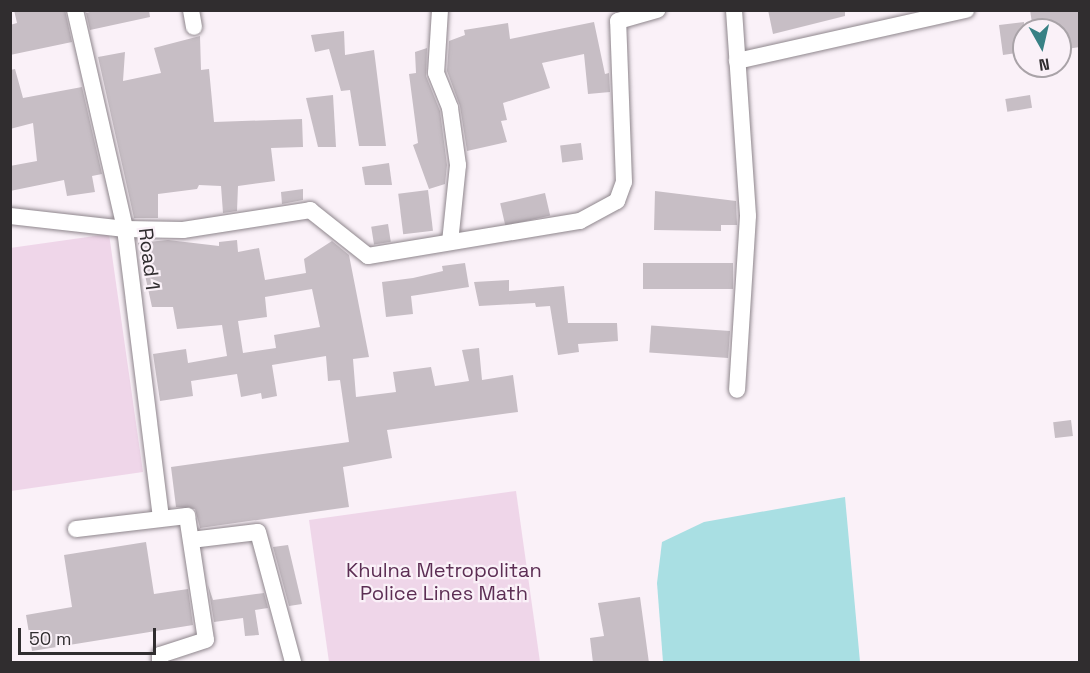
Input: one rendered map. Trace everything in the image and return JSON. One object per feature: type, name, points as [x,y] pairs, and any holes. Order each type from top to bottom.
[{"type":"street","name":"Road 1","points":[[75,10],[124,229],[161,516]]},
{"type":"street","points":[[440,10],[436,73],[450,108],[458,165],[450,242]]},
{"type":"street","points":[[734,10],[748,216],[737,390]]},
{"type":"street","points":[[737,62],[966,10]]},
{"type":"street","points":[[10,216],[124,229],[183,230],[310,210],[368,256],[580,221],[617,201],[624,182],[618,21],[648,12]]},
{"type":"street","points":[[76,529],[161,516],[187,516],[206,640],[160,655],[160,663]]},
{"type":"street","points":[[191,540],[258,532],[293,663]]},
{"type":"green space","points":[[109,234],[143,472],[11,491],[10,248]]},
{"type":"green space","name":"Khulna Metropolitan Police Lines Math","points":[[516,491],[540,662],[329,662],[309,520]]},
{"type":"water","points":[[845,497],[860,662],[663,662],[657,583],[662,542],[704,522]]},
{"type":"building","points":[[14,10],[65,10],[72,42],[10,55],[10,25],[17,23]]},
{"type":"building","points":[[98,10],[149,10],[150,17],[90,30],[86,13]]},
{"type":"building","points":[[768,10],[845,10],[845,16],[773,34]]},
{"type":"building","points":[[1030,10],[1080,10],[1080,47],[1072,48],[1072,18],[1031,18]]},
{"type":"building","points":[[594,22],[605,74],[609,73],[610,92],[588,94],[584,54],[542,63],[550,88],[503,103],[507,120],[501,121],[507,142],[467,151],[460,106],[447,71],[449,41],[465,35],[464,30],[508,23],[510,39]]},
{"type":"building","points":[[1012,23],[1012,54],[1003,55],[999,25]]},
{"type":"building","points":[[344,31],[345,55],[374,50],[386,146],[359,146],[350,90],[341,91],[329,49],[315,52],[311,35]]},
{"type":"building","points":[[200,36],[201,70],[209,69],[214,122],[302,119],[303,147],[271,148],[275,181],[238,186],[237,211],[223,213],[221,186],[199,185],[197,189],[158,194],[158,218],[134,218],[98,57],[125,52],[123,81],[161,73],[154,48]]},
{"type":"building","points":[[427,48],[426,76],[440,111],[447,165],[445,184],[429,189],[413,145],[418,143],[409,74],[416,73],[415,52]]},
{"type":"building","points":[[15,69],[23,98],[82,87],[102,174],[92,176],[95,192],[67,196],[64,180],[10,191],[10,166],[37,161],[33,123],[10,129],[10,70]]},
{"type":"building","points":[[333,95],[336,147],[318,147],[306,98]]},
{"type":"building","points":[[1030,95],[1032,108],[1007,112],[1005,99]]},
{"type":"building","points":[[581,143],[583,160],[562,162],[560,146]]},
{"type":"building","points":[[389,163],[392,185],[365,185],[362,167]]},
{"type":"building","points":[[303,189],[303,200],[282,204],[281,192]]},
{"type":"building","points":[[428,190],[433,231],[403,234],[398,194]]},
{"type":"building","points":[[655,191],[736,201],[737,225],[721,225],[721,231],[654,230]]},
{"type":"building","points":[[545,193],[550,215],[505,226],[500,203]]},
{"type":"building","points":[[388,224],[391,242],[374,244],[371,227]]},
{"type":"building","points":[[168,240],[219,246],[219,242],[237,240],[238,252],[259,248],[265,280],[306,273],[304,259],[332,241],[349,255],[369,357],[353,359],[356,397],[396,392],[393,372],[431,367],[435,386],[469,381],[462,350],[479,348],[482,380],[513,375],[518,412],[387,430],[392,458],[343,467],[349,507],[200,528],[195,509],[176,507],[171,467],[349,442],[340,380],[328,381],[326,356],[272,365],[277,396],[262,399],[261,393],[241,397],[237,374],[191,381],[193,396],[160,401],[153,354],[186,349],[188,363],[227,356],[222,325],[177,329],[173,307],[152,307],[138,243]],"holes":[[[312,289],[320,327],[274,335],[276,348],[243,353],[238,321],[267,317],[265,297]]]},
{"type":"building","points":[[465,263],[469,287],[411,296],[413,314],[386,317],[382,282],[413,278],[443,271],[442,266]]},
{"type":"building","points":[[643,263],[733,263],[733,289],[643,289]]},
{"type":"building","points":[[509,280],[509,291],[564,286],[568,323],[617,323],[618,341],[578,344],[579,352],[558,355],[550,306],[536,307],[535,303],[479,306],[474,282]]},
{"type":"building","points":[[651,325],[730,331],[728,358],[649,352]]},
{"type":"building","points":[[1071,420],[1073,436],[1055,438],[1053,422]]},
{"type":"building","points":[[146,542],[154,594],[188,589],[193,625],[32,651],[26,615],[72,607],[64,555]]},
{"type":"building","points":[[288,545],[302,604],[289,606],[273,547]]},
{"type":"building","points":[[208,585],[213,600],[264,593],[268,608],[255,610],[259,635],[245,636],[243,618],[214,622]]},
{"type":"building","points":[[640,597],[649,663],[593,663],[590,638],[604,636],[598,603]]}]
